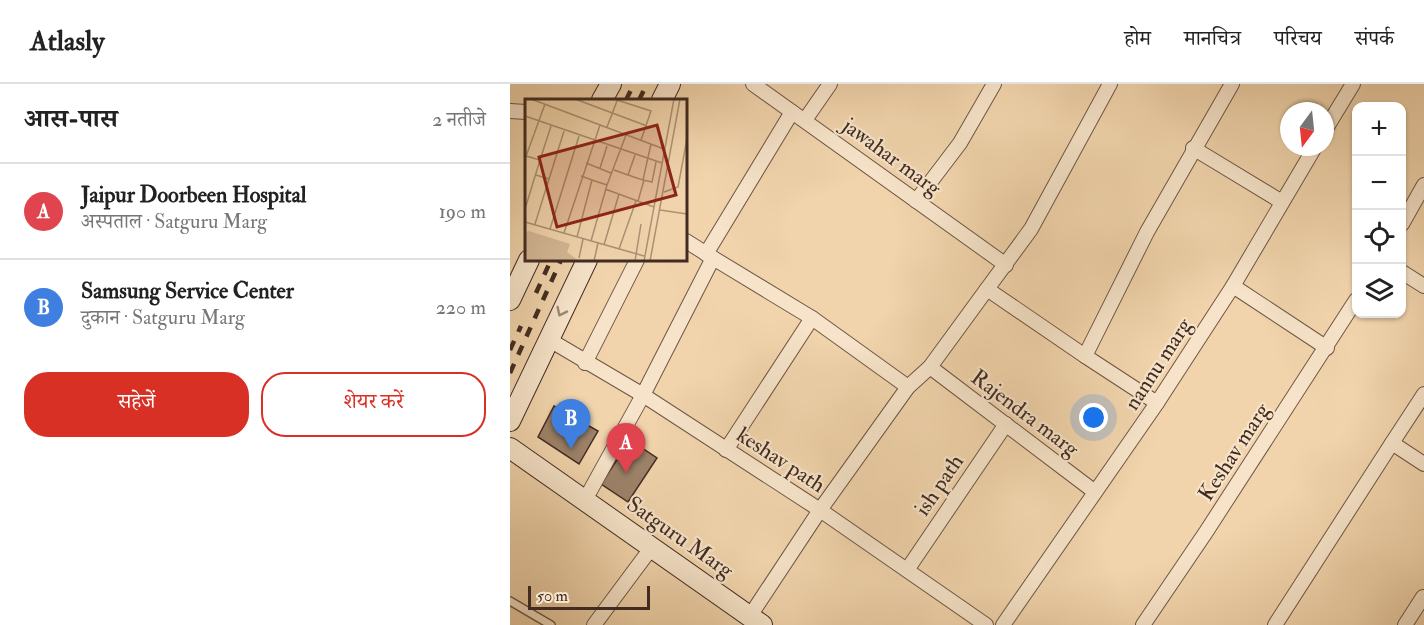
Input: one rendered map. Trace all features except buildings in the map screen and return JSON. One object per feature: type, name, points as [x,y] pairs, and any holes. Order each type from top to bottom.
[{"type":"street","points":[[603,99],[611,84]]},
{"type":"street","points":[[662,99],[670,84]]},
{"type":"street","name":"jawahar marg","points":[[753,84],[1006,265]]},
{"type":"street","points":[[805,120],[830,84]]},
{"type":"street","points":[[916,201],[960,143],[994,84]]},
{"type":"street","points":[[756,621],[820,510],[908,387],[930,367],[1031,229],[1110,84]]},
{"type":"street","points":[[1085,356],[1146,232],[1232,84]]},
{"type":"street","points":[[1334,115],[1353,84]]},
{"type":"street","points":[[510,111],[525,112]]},
{"type":"street","points":[[585,500],[643,395],[709,256],[792,112]]},
{"type":"street","points":[[1193,148],[1282,201]]},
{"type":"street","name":"nannu marg","points":[[1003,625],[1157,403],[1233,286],[1310,156]]},
{"type":"street","points":[[1406,216],[1424,185]]},
{"type":"street","points":[[687,242],[812,318],[908,387]]},
{"type":"street","points":[[510,300],[529,261]]},
{"type":"street","points":[[510,421],[586,261]]},
{"type":"street","points":[[585,363],[636,261]]},
{"type":"street","points":[[1406,275],[1424,286]]},
{"type":"street","points":[[1233,286],[1327,348]]},
{"type":"street","points":[[987,289],[1157,403]]},
{"type":"street","name":"Keshav marg","points":[[1143,625],[1327,348],[1352,307]]},
{"type":"street","points":[[726,450],[812,318]]},
{"type":"street","name":"keshav path","points":[[548,339],[585,363],[643,395],[820,510],[986,625]]},
{"type":"street","name":"Rajendra marg","points":[[930,367],[1095,492]]},
{"type":"street","points":[[1275,625],[1424,394]]},
{"type":"street","name":"ish path","points":[[907,570],[1006,424]]},
{"type":"street","points":[[1392,443],[1424,464]]},
{"type":"street","name":"Satguru Marg","points":[[510,448],[756,621]]},
{"type":"street","points":[[594,625],[652,547]]},
{"type":"street","points":[[1406,625],[1423,597]]},
{"type":"lane","points":[[510,601],[551,625]]},
{"type":"railway","points":[[626,99],[634,84]]},
{"type":"railway","points":[[640,99],[647,84]]},
{"type":"railway","points":[[536,293],[551,261]]},
{"type":"railway","points":[[510,373],[561,261]]},
{"type":"railway","points":[[510,350],[521,326]]},
{"type":"place","name":"Samsung Service Center","points":[[571,449]]},
{"type":"place","name":"Jaipur Doorbeen Hospital","points":[[626,473]]}]
